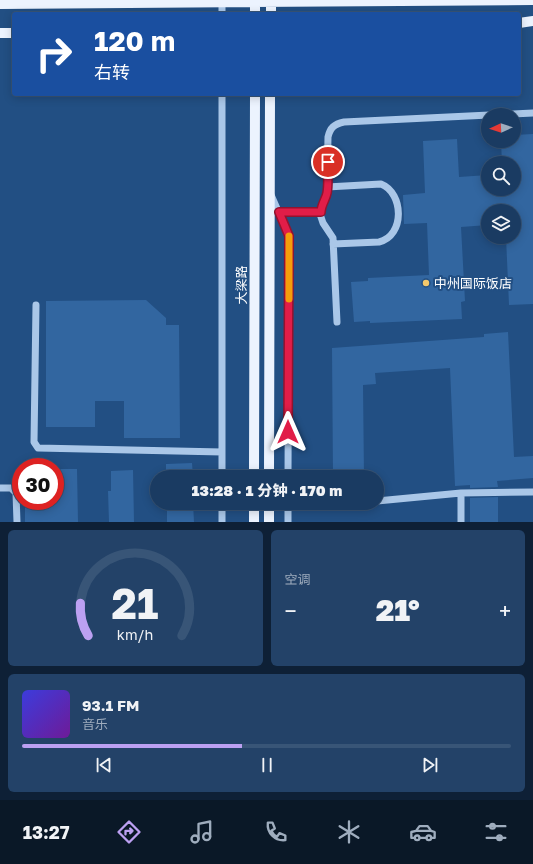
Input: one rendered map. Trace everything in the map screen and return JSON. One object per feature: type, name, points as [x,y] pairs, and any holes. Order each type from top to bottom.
[{"type":"main road","points":[[0,4],[222,1],[533,0]]},
{"type":"main road","points":[[255,1],[255,12]]},
{"type":"main road","points":[[270,1],[270,12]]},
{"type":"main road","points":[[521,23],[533,21]]},
{"type":"main road","points":[[0,33],[12,33]]},
{"type":"main road","name":"大梁路","points":[[254,96],[254,470]]},
{"type":"main road","points":[[269,470],[270,96]]},
{"type":"main road","points":[[254,510],[254,522]]},
{"type":"main road","points":[[269,510],[269,522]]},
{"type":"street","points":[[222,1],[222,12]]},
{"type":"street","points":[[222,96],[222,470]]},
{"type":"street","points":[[337,322],[333,238],[323,223],[321,212],[321,208],[327,195],[328,137],[330,130],[336,124],[344,122],[533,113]]},
{"type":"street","points":[[327,187],[381,184],[392,192],[396,200],[398,210],[397,222],[394,230],[391,236],[385,240],[380,242],[333,244]]},
{"type":"street","points":[[270,191],[289,236],[288,470]]},
{"type":"street","points":[[279,212],[321,212]]},
{"type":"street","points":[[36,305],[34,442],[38,448],[222,452]]},
{"type":"street","points":[[0,488],[12,488],[16,493],[17,522]]},
{"type":"street","points":[[384,500],[461,493],[533,492]]},
{"type":"street","points":[[461,493],[461,522]]},
{"type":"street","points":[[222,510],[222,522]]},
{"type":"street","points":[[288,510],[288,522]]},
{"type":"building","points":[[533,134],[533,304],[509,305],[506,244],[521,244],[521,204],[481,204],[481,226],[461,227],[465,301],[461,302],[462,319],[370,323],[370,321],[354,322],[351,282],[368,281],[368,278],[429,275],[427,223],[404,224],[403,195],[425,193],[423,141],[457,139],[459,177],[481,175],[481,196],[521,196],[521,156],[502,156],[501,148],[521,148],[521,135]]},
{"type":"building","points":[[146,300],[166,318],[166,325],[179,325],[180,438],[124,438],[124,401],[95,401],[95,427],[46,427],[46,301]]},
{"type":"building","points":[[508,332],[514,457],[533,456],[533,478],[497,481],[498,487],[470,488],[470,485],[455,486],[450,368],[375,373],[376,384],[363,385],[364,470],[333,470],[332,348],[484,337],[484,334]]},
{"type":"building","points":[[192,463],[192,470],[166,470],[166,464]]},
{"type":"building","points":[[64,469],[77,469],[78,522],[25,522],[25,510],[64,510]]},
{"type":"building","points":[[133,470],[134,522],[109,522],[108,491],[111,491],[111,471]]},
{"type":"building","points":[[498,497],[498,522],[470,522],[470,498]]},
{"type":"building","points":[[167,510],[193,510],[194,522],[167,522]]},
{"type":"slow traffic","points":[[289,236],[289,299]]},
{"type":"place","name":"中州国际饭店","points":[[426,283]]},
{"type":"route","points":[[288,432],[289,236],[279,212],[321,212],[328,189],[328,162]]}]
